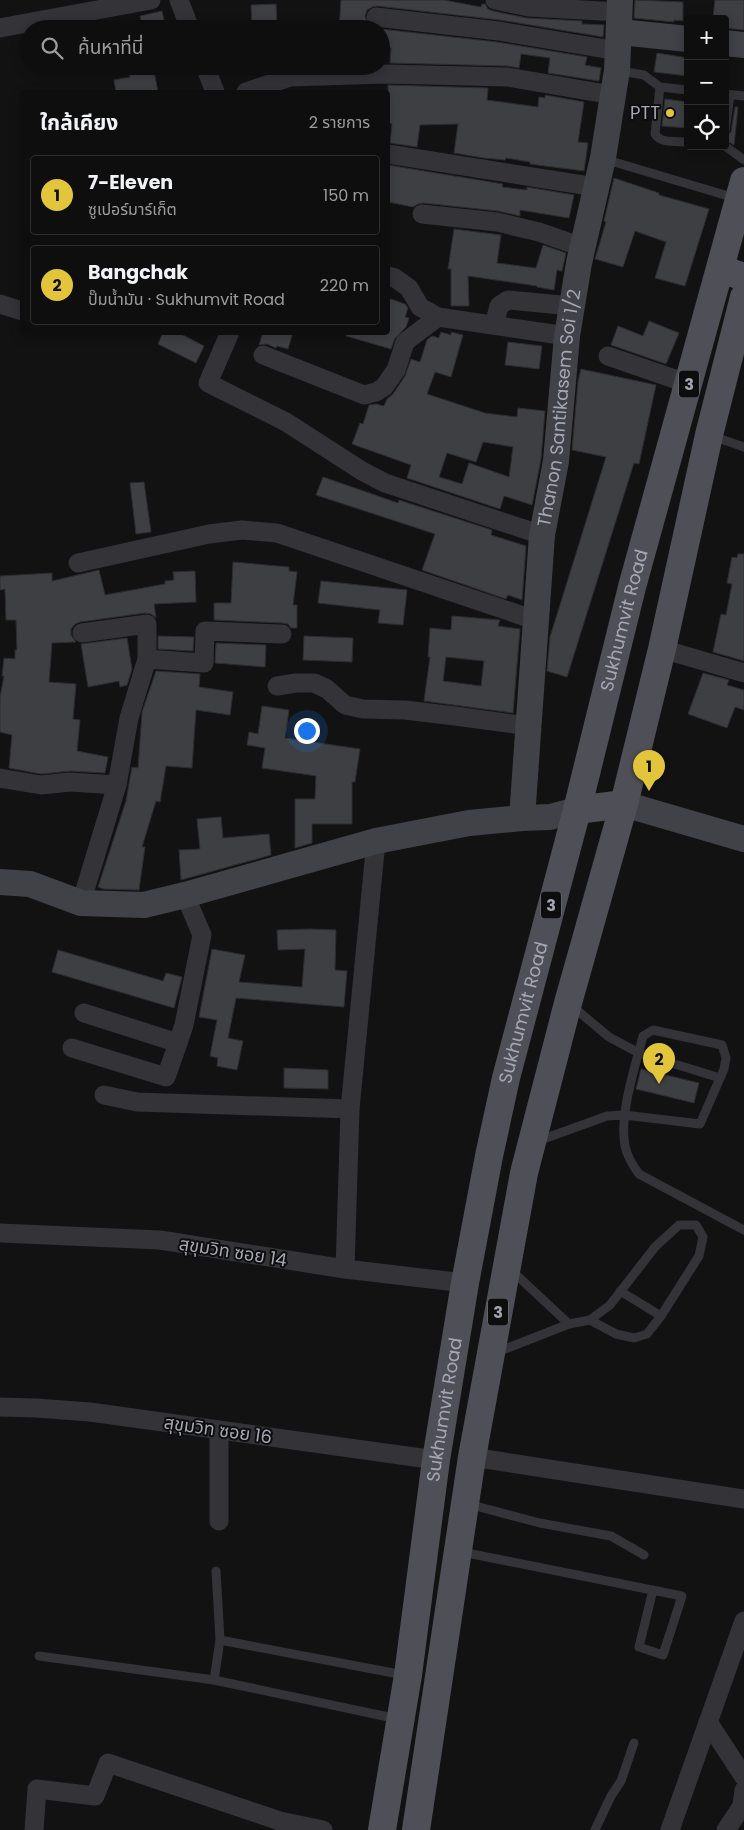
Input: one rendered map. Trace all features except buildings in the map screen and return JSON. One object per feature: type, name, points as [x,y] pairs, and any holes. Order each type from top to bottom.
[{"type":"main road","name":"Sukhumvit Road","points":[[382,1830],[408,1675],[436,1460],[465,1283],[506,1078],[577,810],[632,588],[689,384],[732,273],[742,190]]},
{"type":"main road","name":"Sukhumvit Road","points":[[416,1830],[472,1457],[506,1266],[531,1144],[568,1003],[624,804],[662,649],[709,435],[738,342],[744,297]]},
{"type":"main road","points":[[577,810],[624,804]]},
{"type":"street","points":[[43,20],[151,0]]},
{"type":"street","points":[[179,0],[187,20]]},
{"type":"street","points":[[495,0],[529,7],[618,43]]},
{"type":"street","points":[[376,17],[618,43],[684,39]]},
{"type":"street","points":[[0,28],[20,24]]},
{"type":"street","points":[[390,74],[508,77],[618,43]]},
{"type":"street","name":"Thanon Santikasem Soi 1/2","points":[[522,818],[535,620],[540,587],[542,535],[556,461],[567,336],[582,247],[603,158],[618,43]]},
{"type":"street","points":[[729,43],[744,45]]},
{"type":"street","points":[[208,75],[214,90]]},
{"type":"street","points":[[252,90],[290,77],[354,75]]},
{"type":"street","points":[[390,154],[596,187]]},
{"type":"street","points":[[422,214],[497,222],[539,232],[582,247]]},
{"type":"street","points":[[390,277],[409,288],[420,307],[438,316],[567,336]]},
{"type":"street","points":[[494,325],[499,306],[508,300],[572,306]]},
{"type":"street","points":[[0,304],[20,311]]},
{"type":"street","points":[[263,354],[364,395],[376,392],[384,387],[396,370],[405,342],[438,316]]},
{"type":"street","points":[[229,335],[208,382],[286,422],[362,471],[385,483],[542,535]]},
{"type":"street","points":[[608,356],[689,384]]},
{"type":"street","points":[[78,563],[209,534],[242,530],[277,533],[535,620]]},
{"type":"street","points":[[81,903],[117,786],[129,718],[147,659],[147,624],[82,633]]},
{"type":"street","points":[[147,659],[204,663],[205,631],[282,634]]},
{"type":"street","points":[[662,649],[744,673]]},
{"type":"street","points":[[277,686],[314,683],[327,689],[346,705],[363,709],[405,710],[528,726]]},
{"type":"street","points":[[0,778],[41,786],[70,782],[117,786]]},
{"type":"street","points":[[624,804],[744,839]]},
{"type":"street","points":[[0,882],[30,884],[81,903],[144,905],[186,895],[376,841],[469,823],[550,817],[577,810]]},
{"type":"street","points":[[345,1269],[350,1109],[376,841]]},
{"type":"street","points":[[72,1048],[166,1077],[184,1025],[202,935],[186,895]]},
{"type":"street","points":[[84,1013],[178,1043]]},
{"type":"street","points":[[104,1096],[137,1102],[350,1109]]},
{"type":"street","name":"สุขุมวิท ซอย 14","points":[[0,1233],[160,1240],[345,1269],[465,1283]]},
{"type":"street","name":"สุขุมวิท ซอย 16","points":[[0,1407],[90,1412],[436,1460]]},
{"type":"street","points":[[219,1430],[219,1521]]},
{"type":"street","points":[[472,1457],[744,1499]]},
{"type":"street","points":[[670,1830],[744,1620]]},
{"type":"street","points":[[708,1722],[744,1777]]},
{"type":"street","points":[[34,1830],[37,1789],[95,1796],[108,1763],[280,1820],[323,1830]]},
{"type":"street","points":[[726,1830],[742,1806],[744,1790]]},
{"type":"lane","points":[[618,43],[644,75],[660,87],[684,90]]},
{"type":"lane","points":[[660,87],[655,134],[657,138],[662,140],[684,142]]},
{"type":"lane","points":[[729,95],[744,96]]},
{"type":"lane","points":[[729,149],[744,160]]},
{"type":"lane","points":[[603,158],[742,190]]},
{"type":"lane","points":[[709,435],[744,447]]},
{"type":"lane","points":[[568,1003],[609,1037],[639,1053],[720,1078]]},
{"type":"lane","points":[[531,1144],[607,1116],[624,1115],[700,1124],[720,1078],[726,1058],[722,1045],[653,1030],[643,1036],[624,1115],[625,1146],[639,1174],[744,1230]]},
{"type":"lane","points":[[490,1355],[569,1324],[590,1320],[610,1305],[655,1247],[679,1225],[696,1226],[704,1237],[699,1256],[661,1316],[647,1334],[634,1338],[616,1334],[590,1320]]},
{"type":"lane","points":[[506,1266],[569,1324]]},
{"type":"lane","points":[[620,1292],[661,1316]]},
{"type":"lane","points":[[466,1503],[540,1523],[611,1536],[644,1555]]},
{"type":"lane","points":[[458,1551],[653,1590],[682,1596],[663,1655],[639,1647],[653,1590]]},
{"type":"lane","points":[[214,1680],[220,1640],[216,1571]]},
{"type":"lane","points":[[220,1640],[408,1675]]},
{"type":"lane","points":[[39,1656],[214,1680],[401,1719]]},
{"type":"lane","points":[[595,1830],[611,1796],[621,1781],[634,1743]]},
{"type":"place","name":"PTT","points":[[670,113]]},
{"type":"place","name":"7-Eleven","points":[[649,791]]},
{"type":"place","name":"Bangchak","points":[[659,1084]]}]
